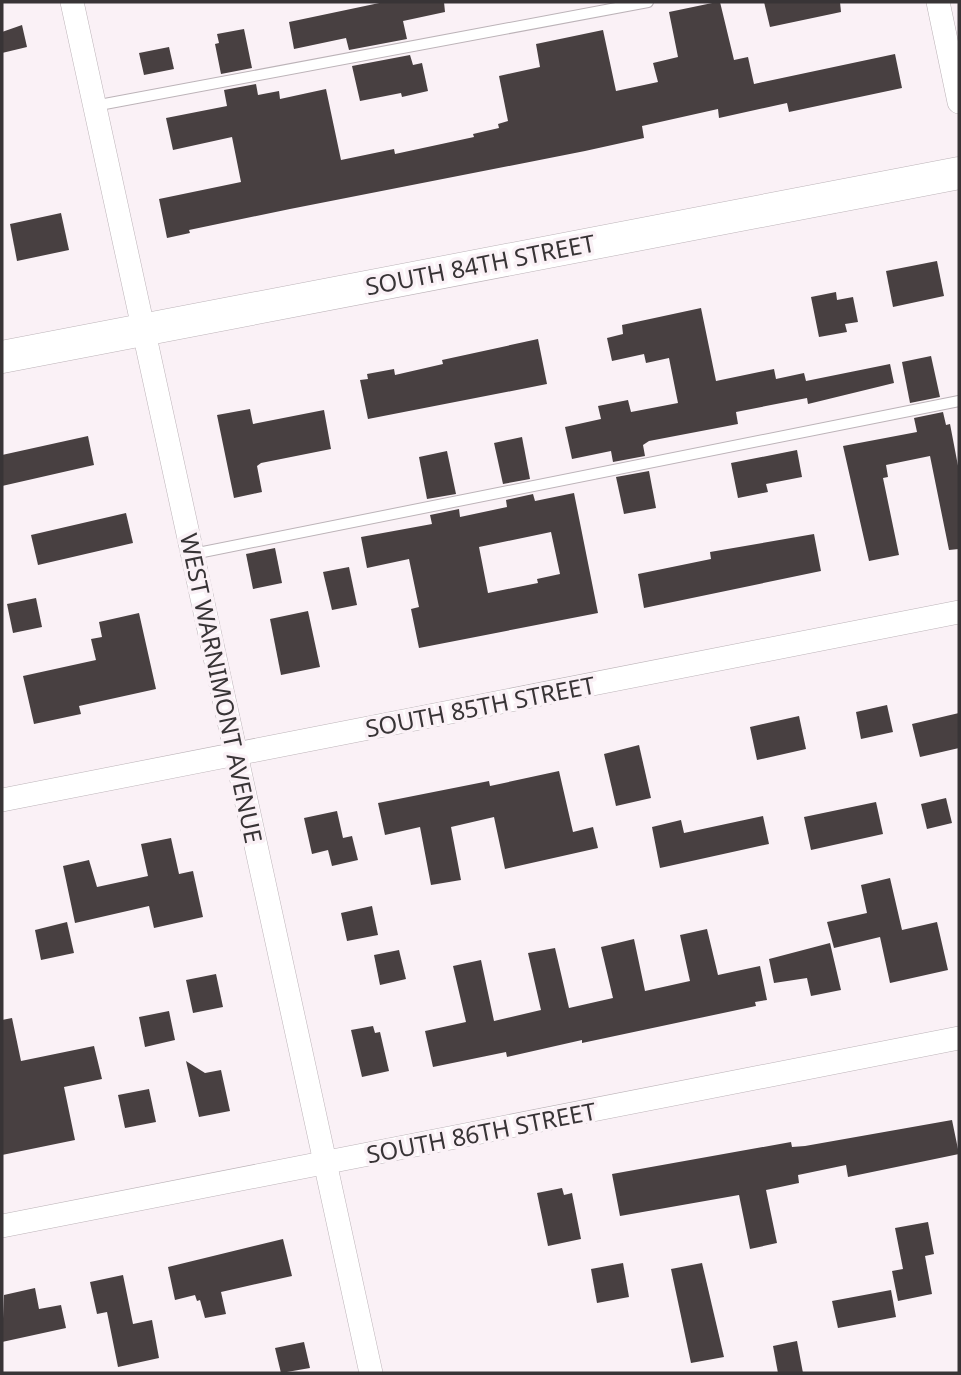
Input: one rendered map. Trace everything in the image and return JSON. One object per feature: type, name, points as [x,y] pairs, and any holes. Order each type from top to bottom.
[{"type":"street","name":"WEST WARNIMONT AVENUE","points":[[72,2],[371,1373]]},
{"type":"street","points":[[938,2],[959,102]]},
{"type":"street","name":"SOUTH 84TH STREET","points":[[2,358],[959,173]]},
{"type":"street","name":"SOUTH 85TH STREET","points":[[2,800],[959,612]]},
{"type":"street","name":"SOUTH 86TH STREET","points":[[2,1226],[959,1038]]},
{"type":"lane","points":[[94,106],[648,2]]},
{"type":"lane","points":[[193,554],[959,401]]},
{"type":"building","points":[[384,2],[444,2],[445,12],[403,21],[407,39],[349,50],[346,38],[294,49],[289,22]]},
{"type":"building","points":[[720,2],[734,60],[748,57],[754,84],[895,54],[902,88],[789,112],[787,103],[719,118],[718,109],[642,126],[644,138],[189,230],[190,233],[167,238],[159,199],[241,182],[232,137],[173,150],[166,118],[227,106],[224,90],[256,84],[258,95],[279,91],[280,99],[326,89],[341,160],[394,149],[395,154],[474,137],[473,134],[499,128],[498,124],[508,121],[499,76],[540,67],[536,44],[603,30],[616,91],[658,82],[653,63],[678,57],[669,12]]},
{"type":"building","points":[[764,2],[840,2],[841,12],[770,27]]},
{"type":"building","points":[[22,25],[27,47],[2,53],[2,32]]},
{"type":"building","points":[[244,29],[252,68],[221,74],[215,44],[219,43],[217,34]]},
{"type":"building","points":[[169,47],[174,69],[144,75],[139,53]]},
{"type":"building","points":[[410,55],[413,65],[422,63],[428,91],[402,97],[401,93],[360,101],[352,66]]},
{"type":"building","points":[[61,213],[69,250],[17,261],[10,224]]},
{"type":"building","points":[[937,261],[944,296],[893,307],[886,271]]},
{"type":"building","points":[[836,292],[837,300],[853,297],[858,322],[845,324],[847,332],[819,337],[811,297]]},
{"type":"building","points":[[701,308],[716,381],[774,369],[776,379],[804,373],[806,381],[890,364],[894,383],[808,404],[807,398],[736,412],[738,424],[649,441],[643,445],[645,456],[613,462],[611,451],[572,459],[565,427],[601,419],[598,406],[628,400],[631,412],[678,403],[669,358],[646,363],[644,354],[612,361],[607,338],[623,334],[622,325]]},
{"type":"building","points":[[538,339],[547,384],[368,419],[360,380],[368,379],[367,374],[394,369],[395,375],[443,364],[442,360]]},
{"type":"building","points":[[931,356],[940,397],[910,403],[902,362]]},
{"type":"building","points":[[250,409],[253,424],[324,410],[331,449],[261,463],[257,466],[262,492],[234,498],[217,415]]},
{"type":"building","points":[[943,412],[946,425],[950,424],[959,471],[959,549],[949,550],[930,456],[886,465],[888,477],[883,478],[899,555],[869,561],[843,446],[917,432],[914,418]]},
{"type":"building","points":[[88,436],[94,465],[2,486],[2,455]]},
{"type":"building","points":[[522,437],[530,479],[503,484],[494,443]]},
{"type":"building","points":[[797,450],[802,477],[766,484],[768,492],[738,498],[731,463]]},
{"type":"building","points":[[447,451],[456,494],[427,499],[419,457]]},
{"type":"building","points":[[649,471],[656,508],[624,514],[616,477]]},
{"type":"building","points":[[574,493],[598,613],[419,648],[411,609],[419,607],[409,559],[367,568],[361,537],[432,524],[430,515],[459,509],[460,517],[507,507],[506,500],[533,494],[535,501]],"holes":[[[551,532],[560,574],[537,579],[538,583],[488,593],[479,547]]]},
{"type":"building","points":[[126,513],[133,543],[38,565],[31,535]]},
{"type":"building","points":[[814,534],[821,571],[644,608],[638,574],[711,559],[710,552]]},
{"type":"building","points":[[275,548],[282,583],[253,589],[246,554]]},
{"type":"building","points":[[349,567],[357,605],[332,610],[323,572]]},
{"type":"building","points":[[36,598],[42,627],[13,633],[7,604]]},
{"type":"building","points":[[308,611],[320,667],[281,675],[270,619]]},
{"type":"building","points":[[139,613],[156,689],[79,706],[81,714],[34,724],[23,676],[96,660],[91,639],[102,637],[99,622]]},
{"type":"building","points":[[887,705],[893,732],[861,739],[856,712]]},
{"type":"building","points":[[959,713],[959,748],[920,757],[912,724]]},
{"type":"building","points":[[799,716],[806,749],[757,760],[750,727]]},
{"type":"building","points":[[639,745],[651,798],[616,806],[604,754]]},
{"type":"building","points":[[559,771],[573,832],[593,827],[598,848],[505,869],[494,817],[451,827],[461,880],[431,885],[420,827],[385,835],[378,803],[489,781],[490,786]]},
{"type":"building","points":[[946,798],[952,823],[927,829],[921,804]]},
{"type":"building","points":[[876,802],[883,834],[811,850],[804,817]]},
{"type":"building","points":[[337,811],[343,838],[352,836],[358,860],[332,866],[328,850],[312,854],[304,818]]},
{"type":"building","points":[[763,816],[769,844],[660,868],[652,827],[681,820],[684,833]]},
{"type":"building","points":[[171,838],[179,874],[193,871],[203,917],[154,928],[149,906],[75,923],[63,866],[89,860],[97,887],[148,876],[141,844]]},
{"type":"building","points":[[890,878],[902,930],[937,922],[948,970],[890,983],[880,937],[834,948],[827,922],[867,913],[861,885]]},
{"type":"building","points":[[372,906],[378,935],[347,941],[341,913]]},
{"type":"building","points":[[67,922],[74,953],[41,960],[35,930]]},
{"type":"building","points":[[707,929],[718,975],[760,966],[767,1000],[755,1002],[756,1006],[582,1043],[582,1040],[507,1057],[506,1052],[433,1067],[425,1031],[466,1022],[453,966],[481,960],[494,1021],[541,1010],[528,953],[555,948],[569,1008],[613,998],[601,947],[634,939],[645,991],[690,981],[680,935]]},
{"type":"building","points":[[830,943],[841,990],[811,996],[807,978],[774,983],[769,959]]},
{"type":"building","points":[[399,950],[406,979],[380,985],[374,955]]},
{"type":"building","points":[[216,974],[223,1007],[193,1013],[186,980]]},
{"type":"building","points":[[169,1011],[175,1040],[145,1047],[139,1017]]},
{"type":"building","points":[[12,1018],[21,1061],[94,1046],[102,1079],[64,1087],[75,1140],[2,1155],[2,1020]]},
{"type":"building","points":[[373,1026],[375,1033],[380,1032],[389,1071],[362,1077],[351,1030]]},
{"type":"building","points":[[186,1061],[205,1073],[221,1070],[230,1111],[199,1117]]},
{"type":"building","points":[[149,1089],[156,1122],[125,1128],[118,1095]]},
{"type":"building","points":[[952,1120],[959,1154],[848,1177],[846,1165],[798,1175],[799,1183],[766,1190],[777,1243],[750,1249],[739,1195],[620,1216],[612,1174],[791,1142],[792,1147],[805,1146]]},
{"type":"building","points":[[562,1188],[564,1195],[572,1193],[581,1239],[548,1246],[537,1193]]},
{"type":"building","points":[[928,1222],[934,1254],[925,1256],[932,1294],[898,1301],[892,1271],[903,1269],[895,1228]]},
{"type":"building","points":[[283,1239],[292,1276],[221,1292],[226,1314],[205,1318],[200,1300],[197,1301],[195,1295],[175,1300],[168,1267]]},
{"type":"building","points":[[623,1263],[629,1297],[597,1303],[591,1269]]},
{"type":"building","points":[[702,1263],[724,1357],[691,1363],[671,1269]]},
{"type":"building","points":[[123,1275],[133,1324],[152,1320],[159,1358],[118,1367],[107,1312],[97,1314],[90,1282]]},
{"type":"building","points":[[35,1288],[39,1309],[61,1305],[66,1328],[2,1342],[4,1295]]},
{"type":"building","points":[[891,1290],[896,1317],[838,1328],[832,1301]]},
{"type":"building","points":[[797,1341],[803,1373],[778,1373],[773,1346]]},
{"type":"building","points":[[304,1342],[310,1368],[281,1373],[275,1348]]}]
